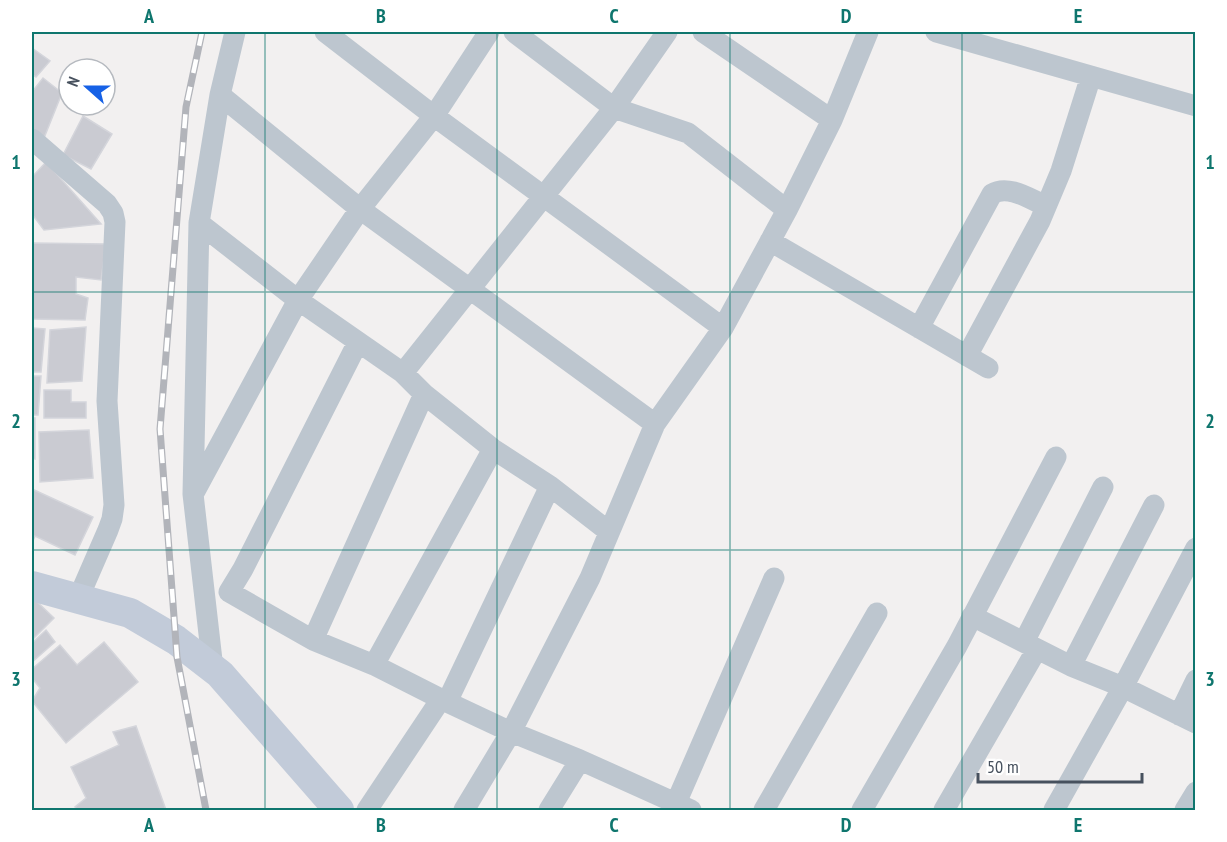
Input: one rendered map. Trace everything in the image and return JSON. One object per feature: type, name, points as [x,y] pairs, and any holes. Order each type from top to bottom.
[{"type":"street","points":[[213,669],[193,494],[199,223],[220,95],[235,32]]},
{"type":"street","points":[[325,32],[434,116],[723,328]]},
{"type":"street","points":[[193,494],[298,300],[360,209],[434,116],[489,32]]},
{"type":"street","points":[[514,32],[614,108],[688,133],[787,210]]},
{"type":"street","points":[[403,373],[614,108],[667,32]]},
{"type":"street","points":[[464,810],[511,732],[590,578],[655,424],[723,328],[787,210],[832,120],[868,32]]},
{"type":"street","points":[[936,32],[1196,106]]},
{"type":"street","points":[[716,35],[832,120]]},
{"type":"street","points":[[967,356],[1046,206],[1061,171],[1091,76]]},
{"type":"street","points":[[220,95],[360,209],[655,424]]},
{"type":"street","points":[[35,149],[107,204],[113,213],[115,222],[107,401],[114,505],[110,525],[78,599]]},
{"type":"street","points":[[919,328],[992,194],[999,189],[1008,190],[1046,206]]},
{"type":"street","points":[[199,223],[298,300],[403,373],[424,394],[493,448],[550,486],[608,531]]},
{"type":"street","points":[[770,242],[988,368]]},
{"type":"street","points":[[358,342],[243,569],[229,592],[313,640],[374,664],[511,732],[684,807],[774,578]]},
{"type":"street","points":[[313,640],[424,394]]},
{"type":"street","points":[[374,664],[493,448]]},
{"type":"street","points":[[862,810],[972,616],[1056,458]]},
{"type":"street","points":[[367,810],[444,700],[550,486]]},
{"type":"street","points":[[944,810],[1031,646],[1103,487]]},
{"type":"street","points":[[1071,666],[1154,505]]},
{"type":"street","points":[[1054,810],[1123,687],[1196,548]]},
{"type":"street","points":[[32,586],[130,613],[176,640],[220,674],[339,810]]},
{"type":"street","points":[[764,810],[877,613]]},
{"type":"street","points":[[972,616],[1071,666],[1123,687],[1187,719],[1196,680]]},
{"type":"street","points":[[549,810],[580,760]]},
{"type":"street","points":[[1185,810],[1196,792]]},
{"type":"building","points":[[32,48],[50,61],[36,77],[32,74]]},
{"type":"building","points":[[43,78],[57,89],[57,106],[44,138],[32,129],[32,92]]},
{"type":"building","points":[[82,117],[112,134],[91,169],[63,155]]},
{"type":"building","points":[[46,162],[101,224],[44,230],[32,214],[32,177]]},
{"type":"building","points":[[32,243],[106,244],[101,280],[76,277],[76,294],[88,298],[85,320],[32,319]]},
{"type":"building","points":[[86,327],[82,381],[47,383],[50,330]]},
{"type":"building","points":[[32,328],[45,329],[41,372],[32,372]]},
{"type":"building","points":[[32,376],[41,376],[38,415],[32,415]]},
{"type":"building","points":[[44,390],[71,390],[71,402],[86,402],[86,418],[44,418]]},
{"type":"building","points":[[32,418],[35,418],[35,459],[32,458]]},
{"type":"building","points":[[89,430],[93,478],[40,482],[39,432]]},
{"type":"building","points":[[32,489],[93,517],[75,555],[35,536],[32,543]]},
{"type":"building","points":[[32,597],[54,618],[32,640]]},
{"type":"building","points":[[46,630],[55,642],[32,662],[32,643]]},
{"type":"building","points":[[104,642],[138,682],[66,743],[32,701],[40,688],[32,678],[32,669],[60,645],[77,665]]},
{"type":"building","points":[[136,726],[166,810],[77,810],[75,807],[86,798],[71,767],[119,745],[113,732]]},
{"type":"railway","points":[[202,32],[186,107],[160,429],[177,657],[206,810]]}]
